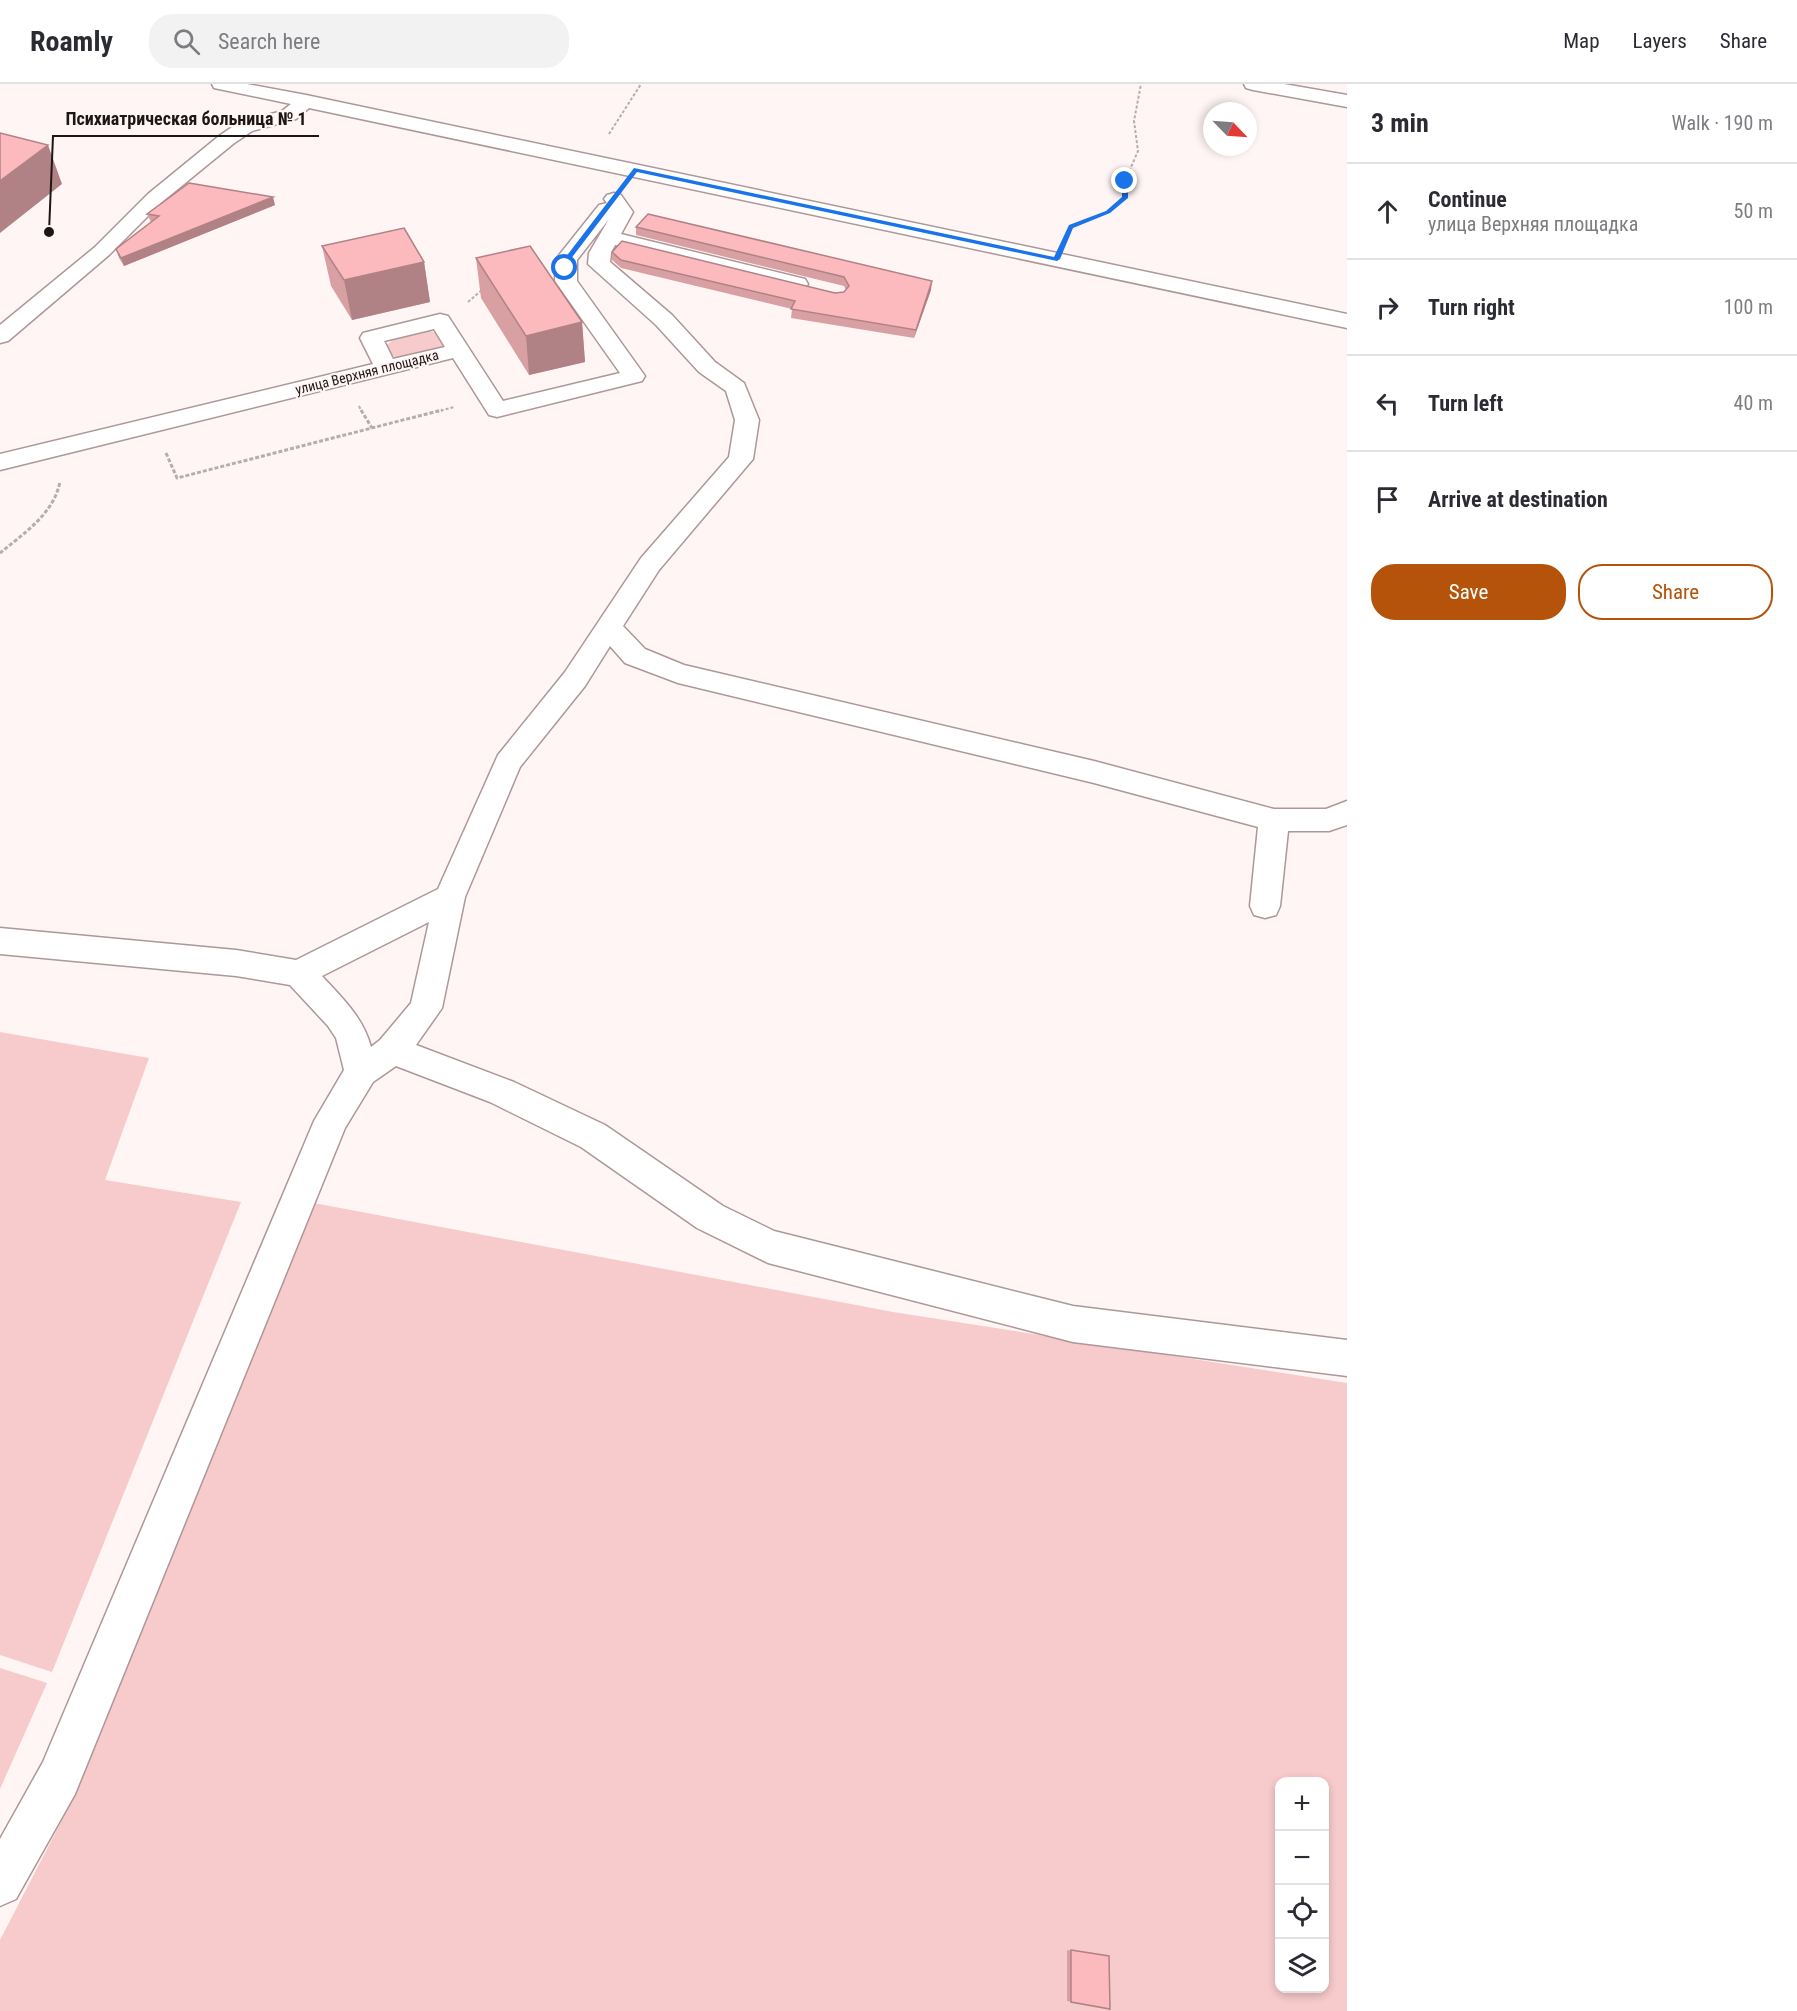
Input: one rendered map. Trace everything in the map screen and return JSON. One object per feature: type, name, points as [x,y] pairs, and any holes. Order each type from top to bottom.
[{"type":"street","points":[[221,84],[1347,321]]},
{"type":"street","points":[[1253,84],[1347,101]]},
{"type":"street","points":[[0,336],[102,251],[155,198],[226,140],[245,127],[289,115],[306,101]]},
{"type":"street","points":[[489,398],[497,410],[634,376],[566,280],[565,268],[567,259],[636,170]]},
{"type":"street","points":[[0,1883],[58,1778],[331,1121],[361,1072],[392,1050],[426,1008],[450,897],[508,762],[574,679],[650,564],[741,459],[747,420],[736,388],[707,368],[664,320],[599,264],[600,253],[623,212],[614,199]]},
{"type":"street","points":[[610,237],[813,288]]},
{"type":"street","points":[[386,367],[370,338],[440,321],[459,350]]},
{"type":"street","name":"улица Верхняя площадка","points":[[0,462],[459,350],[489,398]]},
{"type":"street","points":[[608,627],[635,656],[678,674],[1094,772],[1274,819],[1329,820],[1347,812]]},
{"type":"street","points":[[1265,906],[1274,819]]},
{"type":"street","points":[[0,941],[236,963],[299,973],[450,897]]},
{"type":"street","points":[[299,973],[339,1016],[351,1034],[361,1072]]},
{"type":"street","points":[[392,1050],[502,1092],[593,1136],[710,1217],[768,1246],[1073,1323],[1347,1358]]},
{"type":"path","points":[[606,138],[625,113],[641,84]]},
{"type":"path","points":[[1057,259],[1071,227],[1108,212],[1125,198],[1125,181],[1138,151],[1134,121],[1141,84]]},
{"type":"path","points":[[153,424],[177,478],[489,398]]},
{"type":"path","points":[[0,553],[46,511],[60,489],[58,447]]},
{"type":"shaded area","points":[[430,331],[436,333],[444,344],[440,350],[397,358],[392,355],[387,345],[394,339]]},
{"type":"shaded area","points":[[0,1032],[149,1058],[105,1180],[241,1202],[52,1672],[0,1655]]},
{"type":"shaded area","points":[[303,1201],[893,1312],[1347,1383],[1347,2011],[0,2011],[0,1940],[62,1820]]},
{"type":"shaded area","points":[[0,1668],[47,1683],[0,1789]]},
{"type":"building","points":[[0,133],[48,145],[0,181]]},
{"type":"building","points":[[189,183],[273,197],[121,258],[116,249],[159,216],[147,214]]},
{"type":"building","points":[[648,214],[932,281],[916,330],[791,309],[795,301],[621,260],[612,252],[622,241],[835,293],[844,292],[849,286],[844,277],[636,227]]},
{"type":"building","points":[[404,228],[424,262],[344,280],[322,246]]},
{"type":"building","points":[[530,246],[582,322],[526,336],[476,258]]},
{"type":"building","points":[[1071,1950],[1109,1956],[1110,2009],[1071,2002]]},
{"type":"place","name":"Психиатрическая больница № 1","points":[[49,232]]},
{"type":"route","points":[[565,268],[567,259],[636,170],[1057,259],[1071,227],[1108,212],[1125,198],[1125,181]]}]
